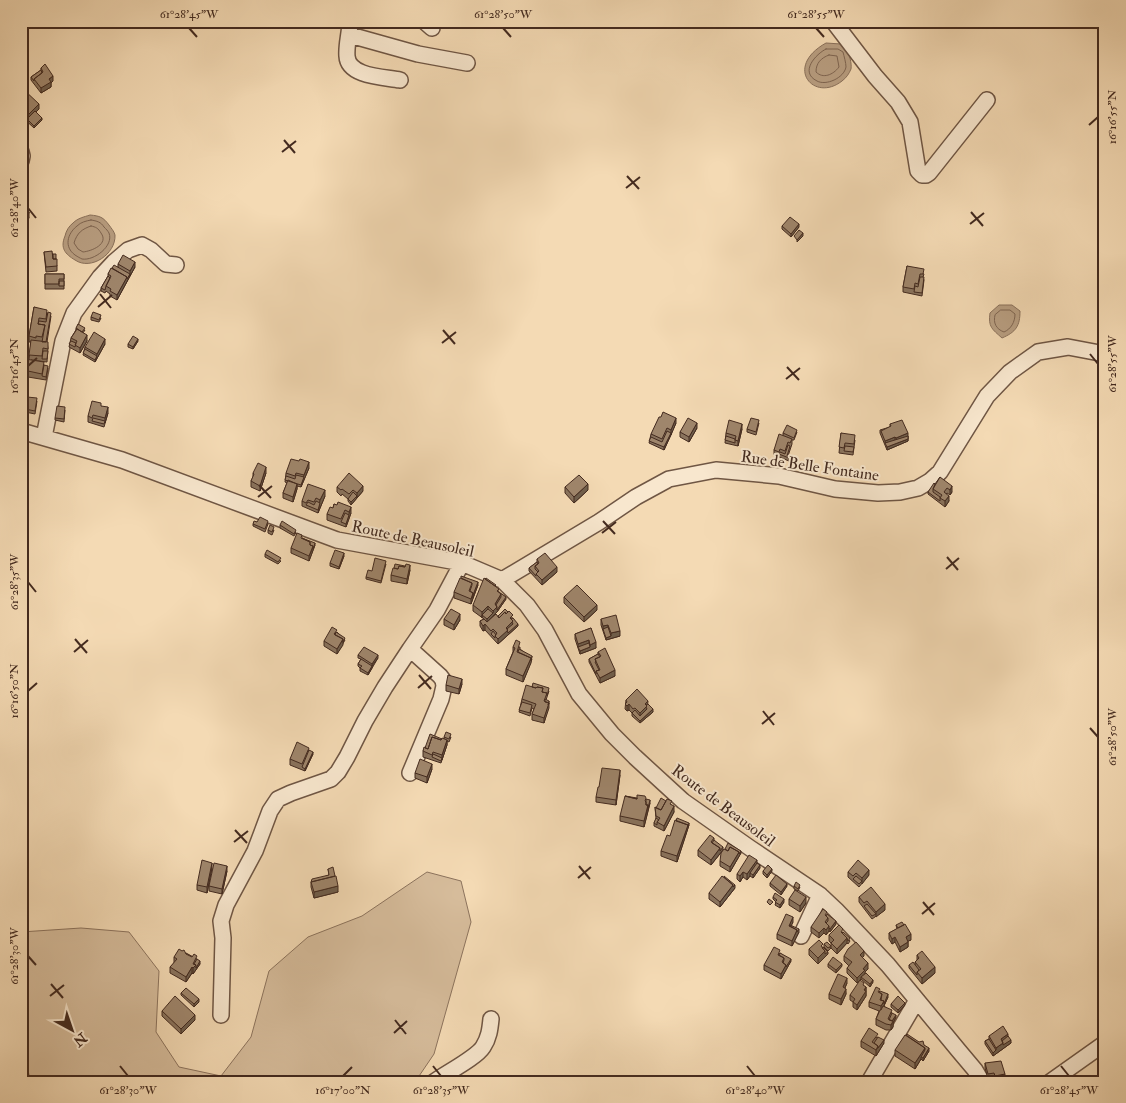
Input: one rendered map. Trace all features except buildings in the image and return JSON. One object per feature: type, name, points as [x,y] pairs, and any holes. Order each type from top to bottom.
[{"type":"street","points":[[833,21],[875,76],[898,102],[910,122],[918,171],[922,175],[929,173],[987,100]]},
{"type":"street","points":[[400,80],[361,73],[353,68],[347,58],[350,28],[418,54],[467,63]]},
{"type":"street","points":[[21,152],[21,161]]},
{"type":"street","points":[[44,437],[62,341],[74,312],[100,277],[128,250],[142,246],[151,250],[166,264],[176,265]]},
{"type":"street","name":"Rue de Belle Fontaine","points":[[502,580],[599,522],[636,497],[669,480],[716,470],[779,476],[835,489],[878,493],[900,492],[918,488],[940,472],[987,396],[1010,372],[1038,352],[1068,347],[1105,354]]},
{"type":"street","name":"Route de Beausoleil","points":[[21,431],[122,460],[337,540],[462,563],[502,580],[527,605],[545,630],[578,694],[612,734],[683,801],[820,895],[836,910],[888,965],[959,1050],[982,1082]]},
{"type":"street","points":[[221,1015],[223,938],[221,921],[226,905],[256,851],[270,811],[278,799],[331,779],[338,772],[365,721],[437,610],[462,563]]},
{"type":"street","points":[[410,649],[440,676],[444,686],[441,699],[410,773]]},
{"type":"street","points":[[801,936],[820,895]]},
{"type":"street","points":[[870,1082],[917,1000]]},
{"type":"street","points":[[434,1082],[472,1058],[483,1048],[488,1036],[491,1019]]},
{"type":"street","points":[[1050,1082],[1105,1043]]},
{"type":"shaded area","points":[[427,872],[461,881],[471,922],[434,1054],[415,1082],[31,1082],[27,1067],[21,1060],[21,932],[81,928],[129,932],[159,971],[156,1032],[179,1067],[221,1076],[251,1037],[269,971],[308,937],[362,916]]},
{"type":"water","points":[[826,43],[841,44],[848,50],[851,69],[842,81],[832,87],[822,88],[813,85],[807,79],[805,71],[806,62],[813,52]]},
{"type":"water","points":[[90,215],[101,217],[107,222],[115,234],[114,242],[107,254],[101,259],[95,262],[81,263],[66,253],[63,244],[67,230],[72,224]]},
{"type":"water","points":[[999,305],[1012,305],[1020,311],[1016,328],[1002,338],[990,325],[990,313]]}]
